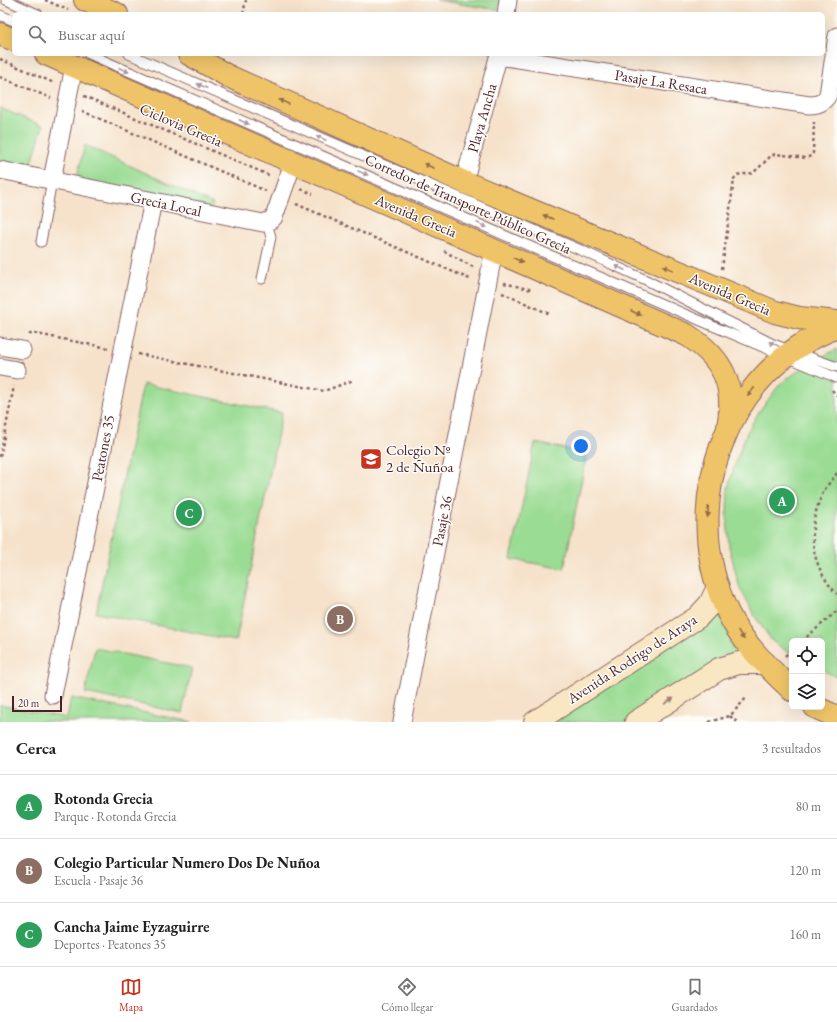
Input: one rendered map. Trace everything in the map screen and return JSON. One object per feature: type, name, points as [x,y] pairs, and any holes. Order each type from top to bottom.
[{"type":"main road","points":[[78,6],[106,12]]},
{"type":"main road","points":[[0,34],[12,39]]},
{"type":"main road","name":"Avenida Grecia","points":[[58,56],[81,60],[293,163],[694,339],[719,363],[727,380],[731,400],[731,414],[728,427]]},
{"type":"main road","name":"Avenida Grecia","points":[[193,56],[228,76],[464,182],[719,289],[775,312],[799,318],[837,322]]},
{"type":"main road","points":[[789,687],[749,646],[736,628],[726,608],[712,565],[709,543],[709,498],[715,462],[728,427],[741,405],[757,384],[788,355],[818,336],[837,327]]},
{"type":"main road","name":"Avenida Rodrigo de Araya","points":[[535,722],[698,617],[710,604],[718,587]]},
{"type":"main road","points":[[636,722],[719,669],[739,663],[765,663]]},
{"type":"main road","points":[[810,710],[817,722]]},
{"type":"main road","points":[[822,710],[837,717]]},
{"type":"street","points":[[506,12],[508,0]]},
{"type":"street","points":[[819,104],[828,95],[837,36]]},
{"type":"street","name":"Playa Ancha","points":[[464,182],[499,56]]},
{"type":"street","name":"Pasaje La Resaca","points":[[505,56],[809,105],[819,104]]},
{"type":"street","points":[[52,180],[81,60]]},
{"type":"street","points":[[267,223],[274,217],[293,163]]},
{"type":"street","name":"Grecia Local","points":[[0,170],[259,223],[267,223]]},
{"type":"street","name":"Peatones 35","points":[[54,695],[153,201]]},
{"type":"street","name":"Pasaje 36","points":[[402,722],[494,250]]},
{"type":"street","points":[[0,346],[22,350]]},
{"type":"street","points":[[0,366],[17,370]]},
{"type":"lane","points":[[6,0],[33,12]]},
{"type":"lane","points":[[0,15],[12,20]]},
{"type":"lane","name":"Corredor de Transporte Público Grecia","points":[[134,56],[585,252],[646,280],[773,344],[788,355],[837,367]]},
{"type":"lane","name":"Corredor de Transporte Público Grecia","points":[[81,60],[788,355],[837,378]]},
{"type":"lane","points":[[41,242],[52,180]]},
{"type":"lane","points":[[262,279],[271,236],[267,223]]},
{"type":"path","points":[[45,0],[78,6]]},
{"type":"path","points":[[243,12],[246,0]]},
{"type":"path","points":[[0,60],[56,83]]},
{"type":"path","name":"Ciclovia Grecia","points":[[82,94],[272,177]]},
{"type":"path","points":[[719,289],[734,179],[737,175],[750,174],[754,172],[772,155],[776,154],[806,158],[812,156],[819,104]]},
{"type":"path","points":[[22,350],[24,338],[32,333],[324,391],[354,380]]},
{"type":"path","points":[[0,457],[17,370]]},
{"type":"path","points":[[837,474],[824,489],[815,513],[812,538],[817,562],[828,585],[837,594]]},
{"type":"path","points":[[806,638],[837,611]]},
{"type":"path","points":[[785,656],[789,652]]},
{"type":"path","points":[[709,722],[730,716],[747,697]]},
{"type":"path","points":[[730,716],[737,722]]},
{"type":"green space","points":[[436,0],[500,0],[498,10]]},
{"type":"green space","points":[[0,108],[43,126],[30,170],[0,163]]},
{"type":"green space","points":[[85,145],[213,204],[210,211],[76,180]]},
{"type":"green space","points":[[837,349],[837,677],[825,671],[825,638],[789,638],[789,653],[772,641],[754,615],[739,586],[729,546],[727,514],[728,488],[747,432],[759,412],[780,384],[808,364]]},
{"type":"green space","points":[[143,384],[282,413],[236,641],[96,613]]},
{"type":"green space","points":[[535,443],[587,453],[564,569],[511,559]]},
{"type":"green space","points":[[713,604],[746,660],[712,666],[624,722],[544,722]]},
{"type":"green space","points":[[95,648],[192,668],[182,713],[85,693]]},
{"type":"green space","points":[[71,698],[192,722],[0,722],[0,705],[67,718]]},
{"type":"place","name":"Colegio Nº 2 de Ñuñoa","points":[[371,459]]},
{"type":"place","name":"Rotonda Grecia","points":[[782,501]]},
{"type":"place","name":"Cancha Jaime Eyzaguirre","points":[[189,513]]},
{"type":"place","name":"Colegio Particular Numero Dos De Nuñoa","points":[[340,619]]}]
